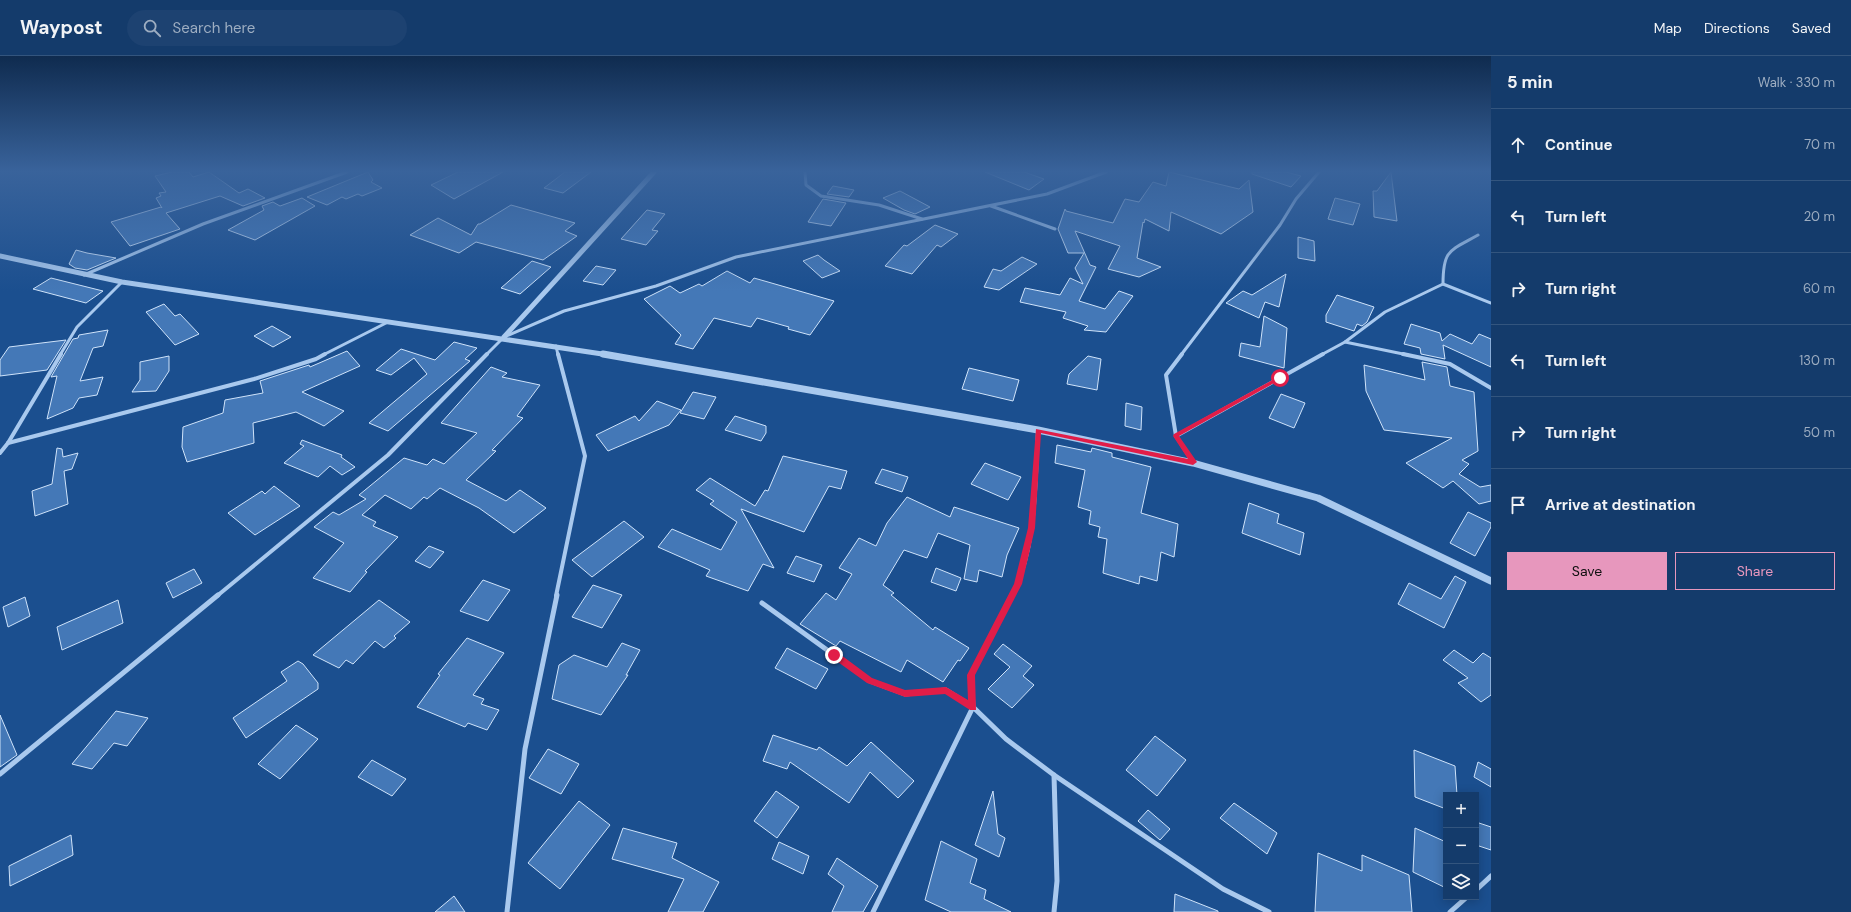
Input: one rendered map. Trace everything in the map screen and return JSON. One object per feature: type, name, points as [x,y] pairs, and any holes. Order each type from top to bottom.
[{"type":"street","points":[[84,275],[203,224],[236,212]]},
{"type":"street","points":[[0,774],[388,455],[504,337],[618,212]]},
{"type":"street","points":[[899,212],[922,219]]},
{"type":"street","points":[[504,337],[564,311],[656,286],[736,257],[959,212]]},
{"type":"street","points":[[1007,212],[1055,229]]},
{"type":"street","points":[[1193,462],[1176,436],[1166,375],[1280,225],[1288,212]]},
{"type":"street","points":[[1444,284],[1443,263],[1451,251],[1478,235]]},
{"type":"street","points":[[0,256],[122,282],[504,337],[1038,430],[1193,462],[1318,498],[1491,581]]},
{"type":"street","points":[[0,453],[8,443],[77,327],[122,282]]},
{"type":"street","points":[[1176,436],[1345,342],[1385,312],[1444,284],[1491,303]]},
{"type":"street","points":[[8,443],[254,379],[302,364],[316,359],[391,320]]},
{"type":"street","points":[[1345,342],[1450,364],[1491,388]]},
{"type":"street","points":[[507,912],[525,749],[586,456],[556,346]]},
{"type":"street","points":[[873,912],[973,707],[971,675],[1018,584],[1032,528],[1038,430]]},
{"type":"street","points":[[762,602],[870,681],[905,694],[946,690],[973,707],[1006,739],[1054,775],[1223,889],[1269,912]]},
{"type":"street","points":[[1054,775],[1057,881],[1054,912]]},
{"type":"street","points":[[1479,887],[1491,876]]},
{"type":"street","points":[[1450,912],[1464,900]]},
{"type":"building","points":[[145,212],[169,212],[166,213],[180,229],[130,246],[111,222]]},
{"type":"building","points":[[260,212],[305,212],[255,240],[228,230]]},
{"type":"building","points":[[500,212],[536,212],[575,223],[565,231],[577,236],[543,260],[476,242],[459,253],[410,235],[438,218],[471,235],[478,224]]},
{"type":"building","points":[[645,212],[665,214],[652,230],[658,231],[646,245],[621,239]]},
{"type":"building","points":[[815,212],[840,212],[831,226],[808,222]]},
{"type":"building","points":[[909,212],[919,212],[915,214]]},
{"type":"building","points":[[1064,212],[1070,212],[1113,223],[1119,212],[1253,212],[1221,234],[1171,212],[1169,231],[1145,219],[1144,223],[1143,222],[1137,258],[1161,267],[1139,277],[1108,269],[1120,246],[1075,231],[1090,265],[1096,267],[1079,301],[1105,309],[1119,291],[1133,296],[1106,332],[1084,330],[1088,326],[1063,318],[1066,312],[1020,302],[1025,288],[1060,295],[1070,278],[1083,284],[1075,268],[1084,253],[1068,253],[1058,229]]},
{"type":"building","points":[[1330,212],[1357,212],[1353,225],[1328,219]]},
{"type":"building","points":[[1374,212],[1396,212],[1397,221],[1374,217]]},
{"type":"building","points":[[935,225],[958,234],[941,247],[937,245],[912,274],[885,266],[904,245],[907,246]]},
{"type":"building","points":[[1298,237],[1314,241],[1315,261],[1298,258]]},
{"type":"building","points":[[76,250],[116,258],[87,270],[75,268],[69,264]]},
{"type":"building","points":[[818,255],[840,271],[822,278],[803,261]]},
{"type":"building","points":[[1022,257],[1037,264],[999,290],[984,287],[993,269],[1001,271]]},
{"type":"building","points":[[532,261],[551,267],[520,294],[501,288]]},
{"type":"building","points":[[596,266],[616,270],[603,285],[583,281]]},
{"type":"building","points":[[727,271],[750,283],[754,278],[834,301],[810,335],[788,329],[789,327],[757,318],[751,327],[714,318],[693,349],[675,344],[681,335],[644,299],[670,286],[680,293],[699,284],[702,286]]},
{"type":"building","points":[[1286,274],[1279,307],[1265,302],[1259,318],[1226,303],[1243,291],[1252,295]]},
{"type":"building","points":[[51,278],[103,291],[86,303],[33,289]]},
{"type":"building","points":[[1337,295],[1374,307],[1367,322],[1362,326],[1357,324],[1354,331],[1326,322],[1326,315]]},
{"type":"building","points":[[164,304],[175,316],[180,314],[199,334],[175,345],[146,312]]},
{"type":"building","points":[[1264,316],[1287,328],[1284,368],[1239,356],[1241,343],[1260,347]]},
{"type":"building","points":[[1411,324],[1440,333],[1442,341],[1450,334],[1472,344],[1479,334],[1491,339],[1491,367],[1443,345],[1445,359],[1421,354],[1420,348],[1404,344]]},
{"type":"building","points":[[272,326],[291,337],[273,347],[254,336]]},
{"type":"building","points":[[108,330],[103,346],[93,348],[80,381],[103,377],[97,395],[79,398],[73,408],[47,419],[57,376],[51,377],[73,339],[78,338],[79,335]]},
{"type":"building","points":[[66,340],[47,370],[0,376],[0,360],[9,347]]},
{"type":"building","points":[[454,342],[477,348],[465,359],[470,361],[388,431],[369,423],[427,374],[414,358],[391,375],[376,370],[401,349],[435,360]]},
{"type":"building","points":[[347,351],[360,366],[302,392],[344,411],[324,426],[296,412],[253,423],[254,443],[187,462],[182,447],[183,427],[223,413],[225,400],[263,393],[260,381],[309,365],[310,367]]},
{"type":"building","points":[[169,356],[169,371],[156,391],[132,392],[140,380],[140,362]]},
{"type":"building","points":[[1088,356],[1101,359],[1097,390],[1067,384],[1069,374]]},
{"type":"building","points":[[1422,362],[1447,367],[1450,386],[1474,392],[1478,451],[1462,460],[1469,464],[1459,474],[1480,487],[1491,485],[1491,501],[1479,504],[1453,481],[1443,488],[1406,463],[1452,438],[1384,430],[1366,391],[1364,365],[1425,380]]},
{"type":"building","points":[[491,367],[507,373],[502,377],[540,385],[517,416],[523,418],[492,450],[496,451],[466,480],[506,501],[520,490],[546,508],[514,533],[479,508],[440,488],[427,499],[424,497],[411,509],[385,495],[362,515],[376,522],[373,526],[398,537],[365,571],[367,572],[350,592],[313,578],[344,543],[314,527],[333,512],[339,515],[366,499],[359,495],[404,458],[427,465],[433,459],[444,464],[477,433],[441,423]]},
{"type":"building","points":[[969,368],[1019,380],[1013,401],[962,389]]},
{"type":"building","points":[[693,392],[716,397],[704,419],[680,413]]},
{"type":"building","points":[[1281,394],[1305,403],[1294,428],[1269,418]]},
{"type":"building","points":[[657,401],[681,410],[669,425],[608,451],[596,435],[635,416],[639,421]]},
{"type":"building","points":[[1126,403],[1142,407],[1141,430],[1125,426]]},
{"type":"building","points":[[735,416],[766,426],[766,433],[761,441],[725,430]]},
{"type":"building","points":[[302,440],[342,455],[341,457],[355,467],[342,475],[330,466],[318,477],[284,463],[304,446],[300,444]]},
{"type":"building","points":[[1057,445],[1091,452],[1092,448],[1112,453],[1112,457],[1151,467],[1141,513],[1178,524],[1174,557],[1161,552],[1157,581],[1140,576],[1139,584],[1103,573],[1107,539],[1098,537],[1100,527],[1089,524],[1091,511],[1078,507],[1085,470],[1055,463]]},
{"type":"building","points":[[57,448],[62,449],[63,457],[78,453],[72,469],[64,471],[68,504],[35,516],[32,491],[52,484]]},
{"type":"building","points":[[783,456],[847,471],[841,489],[829,486],[804,532],[741,509],[774,568],[763,564],[748,591],[706,576],[710,570],[658,547],[672,529],[721,550],[737,522],[710,504],[714,501],[696,490],[710,478],[755,506],[765,490],[768,491]]},
{"type":"building","points":[[985,463],[1021,477],[1008,500],[971,484]]},
{"type":"building","points":[[882,469],[908,477],[902,492],[875,483]]},
{"type":"building","points":[[274,486],[300,506],[255,535],[228,513],[262,491],[265,494]]},
{"type":"building","points":[[907,497],[950,517],[954,507],[1019,528],[1007,555],[1002,577],[979,570],[977,582],[964,579],[970,545],[938,533],[927,558],[904,550],[883,585],[894,593],[891,595],[933,630],[935,627],[969,648],[960,661],[958,660],[943,682],[907,660],[901,672],[840,641],[836,646],[800,624],[826,593],[836,600],[852,574],[839,568],[859,538],[876,546],[887,523]]},
{"type":"building","points":[[1249,503],[1279,514],[1277,523],[1304,533],[1300,555],[1242,533]]},
{"type":"building","points":[[1468,512],[1491,523],[1491,527],[1475,556],[1450,543]]},
{"type":"building","points":[[624,521],[644,537],[592,577],[572,560]]},
{"type":"building","points":[[429,546],[444,552],[430,568],[415,561]]},
{"type":"building","points":[[796,556],[822,565],[814,582],[787,573]]},
{"type":"building","points":[[936,568],[961,578],[956,591],[931,582]]},
{"type":"building","points":[[194,569],[202,583],[173,598],[166,583]]},
{"type":"building","points":[[1455,576],[1466,582],[1444,628],[1398,604],[1409,583],[1441,599]]},
{"type":"building","points":[[483,580],[510,590],[488,621],[460,611]]},
{"type":"building","points":[[593,585],[622,595],[602,628],[572,617]]},
{"type":"building","points":[[25,597],[30,616],[8,627],[3,607]]},
{"type":"building","points":[[118,600],[123,623],[62,650],[57,627]]},
{"type":"building","points":[[379,600],[410,622],[394,636],[396,638],[384,648],[375,641],[353,664],[346,660],[339,668],[313,655]]},
{"type":"building","points":[[467,638],[504,653],[473,695],[484,699],[481,704],[499,710],[487,730],[468,723],[465,727],[417,707],[440,675],[438,674]]},
{"type":"building","points":[[622,643],[640,650],[626,675],[628,675],[601,715],[552,699],[559,665],[574,655],[607,667]]},
{"type":"building","points":[[1003,644],[1032,666],[1023,676],[1034,685],[1012,708],[988,689],[1010,667],[994,654]]},
{"type":"building","points":[[787,648],[828,669],[816,689],[775,668]]},
{"type":"building","points":[[1454,650],[1473,663],[1483,653],[1491,658],[1491,695],[1481,702],[1458,683],[1468,678],[1443,660]]},
{"type":"building","points":[[298,661],[303,664],[318,683],[318,689],[246,738],[233,718],[287,681],[281,672]]},
{"type":"building","points":[[116,711],[148,718],[127,746],[114,743],[92,769],[72,764]]},
{"type":"building","points":[[0,715],[17,755],[0,767]]},
{"type":"building","points":[[296,725],[318,739],[280,779],[258,764]]},
{"type":"building","points":[[773,735],[817,750],[819,747],[847,766],[871,742],[914,781],[898,798],[870,772],[849,803],[790,762],[787,769],[763,761]]},
{"type":"building","points":[[1155,736],[1186,760],[1157,796],[1126,770]]},
{"type":"building","points":[[548,749],[579,764],[561,794],[529,778]]},
{"type":"building","points":[[1414,750],[1455,766],[1457,792],[1443,792],[1443,808],[1415,797]]},
{"type":"building","points":[[372,760],[406,779],[392,796],[358,777]]},
{"type":"building","points":[[1478,762],[1491,769],[1491,787],[1474,777]]},
{"type":"building","points":[[776,791],[799,807],[777,838],[754,821]]},
{"type":"building","points":[[993,791],[998,834],[1005,838],[999,857],[975,845]]},
{"type":"building","points":[[579,801],[610,825],[560,889],[528,863]]},
{"type":"building","points":[[1234,803],[1277,833],[1267,854],[1220,818]]},
{"type":"building","points":[[1148,810],[1170,829],[1160,840],[1138,821]]},
{"type":"building","points":[[1479,823],[1491,827],[1491,850],[1479,846]]},
{"type":"building","points":[[623,828],[677,843],[672,858],[719,882],[703,912],[668,912],[684,879],[612,859]]},
{"type":"building","points":[[1415,828],[1443,841],[1443,887],[1413,872]]},
{"type":"building","points":[[71,835],[73,855],[10,886],[9,866]]},
{"type":"building","points":[[941,841],[977,859],[970,883],[986,890],[984,899],[1011,912],[951,912],[925,900]]},
{"type":"building","points":[[779,842],[809,856],[803,874],[772,859]]},
{"type":"building","points":[[1318,853],[1362,871],[1362,855],[1409,875],[1412,912],[1315,912]]},
{"type":"building","points":[[837,858],[878,886],[863,912],[832,912],[844,886],[828,874]]},
{"type":"building","points":[[1175,894],[1218,911],[1218,912],[1174,912]]},
{"type":"building","points":[[454,896],[465,912],[435,912]]},
{"type":"route","points":[[834,655],[870,681],[905,694],[946,690],[973,707],[971,675],[1018,584],[1032,528],[1038,430],[1193,462],[1176,436],[1280,378]]}]
